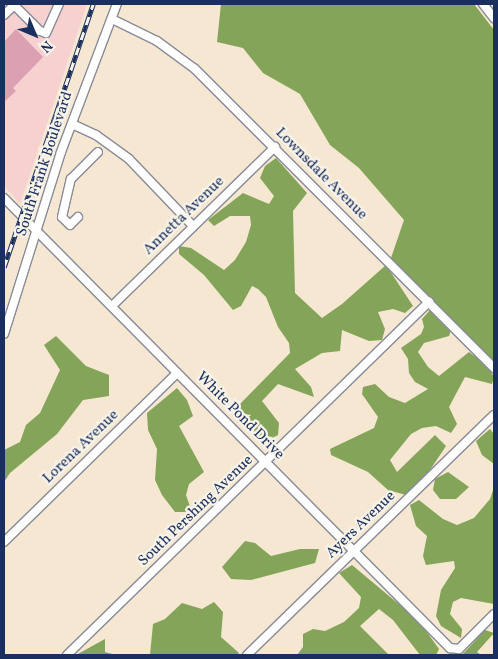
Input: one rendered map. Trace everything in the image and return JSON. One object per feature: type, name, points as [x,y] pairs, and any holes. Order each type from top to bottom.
[{"type":"street","points":[[4,15],[14,4],[40,31],[46,33],[59,4]]},
{"type":"street","name":"South Frank Boulevard","points":[[4,334],[72,124],[117,4]]},
{"type":"street","points":[[483,4],[494,18]]},
{"type":"street","name":"Lownsdale Avenue","points":[[112,19],[176,54],[275,147],[494,368]]},
{"type":"street","points":[[72,124],[96,134],[128,159],[193,226]]},
{"type":"street","name":"Annetta Avenue","points":[[112,306],[275,147]]},
{"type":"street","points":[[78,217],[70,225],[62,218],[71,179],[98,152]]},
{"type":"street","points":[[55,174],[71,179]]},
{"type":"street","name":"White Pond Drive","points":[[4,198],[450,648],[458,649],[494,614]]},
{"type":"street","name":"South Pershing Avenue","points":[[67,655],[429,302]]},
{"type":"street","name":"Lorena Avenue","points":[[4,542],[178,373]]},
{"type":"street","name":"Ayers Avenue","points":[[248,655],[494,415]]},
{"type":"shaded area","points":[[4,4],[87,4],[20,204],[4,186]]},
{"type":"green space","points":[[221,4],[474,4],[494,30],[494,362],[391,258],[404,220],[359,168],[330,145],[300,94],[263,73],[243,48],[217,42]]},
{"type":"green space","points":[[276,158],[307,193],[293,211],[295,293],[322,318],[342,304],[386,265],[413,306],[405,313],[393,309],[378,312],[385,329],[382,340],[369,341],[342,330],[340,351],[322,353],[295,369],[311,387],[314,397],[278,384],[262,401],[279,423],[278,435],[261,444],[242,418],[239,405],[290,353],[289,343],[278,327],[266,297],[258,289],[252,286],[241,306],[233,310],[204,275],[179,254],[179,246],[191,248],[224,270],[235,260],[246,242],[251,225],[250,216],[230,216],[214,226],[208,220],[243,193],[269,204],[274,196],[260,178],[265,166]]},
{"type":"green space","points":[[431,309],[451,330],[449,336],[424,343],[418,352],[428,367],[439,376],[469,352],[487,365],[494,377],[492,384],[465,377],[449,407],[457,424],[451,433],[436,426],[422,428],[411,434],[390,460],[397,472],[435,435],[446,446],[430,470],[406,495],[388,490],[368,472],[331,455],[330,449],[374,428],[378,417],[362,394],[363,387],[375,384],[389,397],[405,403],[428,389],[415,382],[409,373],[408,359],[401,348],[421,334],[424,327],[422,319]]},
{"type":"green space","points":[[56,336],[86,366],[109,375],[109,396],[83,400],[57,434],[10,473],[4,482],[4,450],[20,442],[26,425],[40,413],[60,370],[44,345]]},
{"type":"green space","points":[[177,388],[187,400],[193,416],[179,426],[204,472],[189,484],[186,495],[192,512],[175,512],[162,495],[155,480],[157,449],[148,430],[147,413]]},
{"type":"green space","points":[[490,429],[494,434],[494,464],[482,455],[476,441]]},
{"type":"green space","points":[[448,472],[469,487],[456,499],[440,499],[433,490],[435,479]]},
{"type":"green space","points":[[494,487],[494,604],[461,598],[453,602],[450,614],[462,629],[461,638],[441,626],[436,616],[441,590],[455,568],[454,561],[426,565],[423,556],[427,536],[416,526],[410,505],[419,500],[443,519],[457,525],[474,518],[490,499]]},
{"type":"green space","points":[[245,541],[255,543],[271,556],[300,549],[319,549],[315,563],[251,580],[231,579],[222,567]]},
{"type":"green space","points":[[352,565],[419,621],[439,649],[436,655],[420,655],[393,620],[379,609],[360,626],[389,655],[297,655],[303,647],[303,634],[313,629],[325,631],[344,622],[359,608],[361,597],[339,573]]},
{"type":"green space","points":[[214,602],[223,612],[221,637],[239,653],[237,655],[150,655],[153,624],[165,619],[182,603],[202,609]]},
{"type":"green space","points":[[485,630],[494,633],[477,652],[481,655],[462,655]]},
{"type":"green space","points":[[105,639],[105,652],[116,655],[76,655]]},
{"type":"building","points":[[16,29],[43,57],[13,88],[16,91],[4,102],[4,42]]},
{"type":"railway","points":[[4,267],[93,4]]}]
